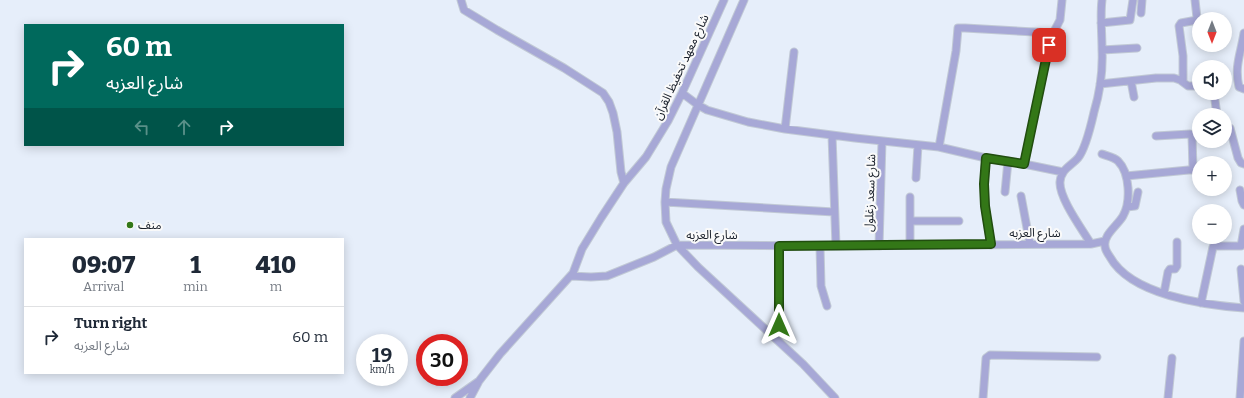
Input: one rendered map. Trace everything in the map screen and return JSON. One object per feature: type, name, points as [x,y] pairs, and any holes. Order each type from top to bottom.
[{"type":"street","points":[[461,0],[464,10],[564,68],[603,93],[609,102],[613,113],[617,132],[621,172],[624,183]]},
{"type":"street","name":"شارع معهد تحفيظ القرآن","points":[[478,382],[500,354],[571,276],[582,249],[601,218],[624,183],[643,161],[668,121],[724,0]]},
{"type":"street","points":[[744,0],[671,167],[666,189],[666,222],[678,245],[698,267],[803,364],[835,398]]},
{"type":"street","points":[[1024,164],[1049,45],[1060,20],[1062,0]]},
{"type":"street","points":[[1091,244],[1062,196],[1060,181],[1063,172],[1082,152],[1099,94],[1102,50],[1102,0]]},
{"type":"street","points":[[1101,23],[1130,20],[1132,0]]},
{"type":"street","points":[[1141,13],[1142,0]]},
{"type":"street","points":[[1195,0],[1196,12]]},
{"type":"street","points":[[1183,82],[1183,56],[1179,26],[1181,23],[1192,21]]},
{"type":"street","points":[[939,147],[956,51],[958,28],[1053,33]]},
{"type":"street","points":[[1244,33],[1236,73],[1239,87],[1244,89]]},
{"type":"street","points":[[1102,50],[1137,48]]},
{"type":"street","points":[[785,129],[794,52]]},
{"type":"street","points":[[1100,84],[1174,78],[1180,80],[1188,86],[1192,86]]},
{"type":"street","points":[[1131,81],[1134,97]]},
{"type":"street","points":[[682,93],[707,110],[729,117],[785,129],[939,147],[986,158],[1063,172]]},
{"type":"street","points":[[832,135],[836,246]]},
{"type":"street","points":[[1156,136],[1192,135],[1194,156]]},
{"type":"street","points":[[1232,136],[1238,158],[1241,163],[1244,164]]},
{"type":"street","name":"شارع سعد زغلول","points":[[879,246],[882,140]]},
{"type":"street","points":[[916,178],[918,145]]},
{"type":"street","points":[[1102,154],[1117,160],[1120,164],[1126,176],[1129,195],[1124,215],[1105,241],[1107,252],[1112,262],[1119,270],[1139,284],[1164,293],[1201,303],[1244,308]]},
{"type":"street","points":[[986,158],[984,184],[985,206],[991,244]]},
{"type":"street","points":[[1005,192],[1008,161]]},
{"type":"street","points":[[1126,176],[1192,170]]},
{"type":"street","points":[[1240,190],[1244,205]]},
{"type":"street","points":[[1127,207],[1135,206],[1138,192]]},
{"type":"street","points":[[1021,196],[1030,244]]},
{"type":"street","points":[[910,197],[910,245]]},
{"type":"street","points":[[665,202],[834,212]]},
{"type":"street","points":[[910,221],[959,221]]},
{"type":"street","points":[[1201,303],[1213,248],[1215,246],[1241,246],[1244,229]]},
{"type":"street","name":"شارع العزبه","points":[[678,245],[879,246],[1091,244],[1105,241]]},
{"type":"street","points":[[1164,293],[1168,272],[1175,269],[1177,266],[1177,242]]},
{"type":"street","points":[[571,276],[592,278],[607,276],[654,257],[678,245]]},
{"type":"street","points":[[779,246],[779,325]]},
{"type":"street","points":[[820,246],[821,286],[827,306]]},
{"type":"street","points":[[1240,269],[1244,301]]},
{"type":"street","points":[[1240,398],[1244,341]]},
{"type":"street","points":[[983,398],[986,358],[990,355],[1097,357]]},
{"type":"street","points":[[1168,398],[1172,358]]},
{"type":"street","points":[[455,398],[478,382]]},
{"type":"street","points":[[470,398],[478,382]]},
{"type":"place","name":"منف","points":[[130,225]]},
{"type":"route","points":[[779,325],[779,246],[991,244],[985,206],[984,184],[986,158],[1024,164],[1049,45]]}]
